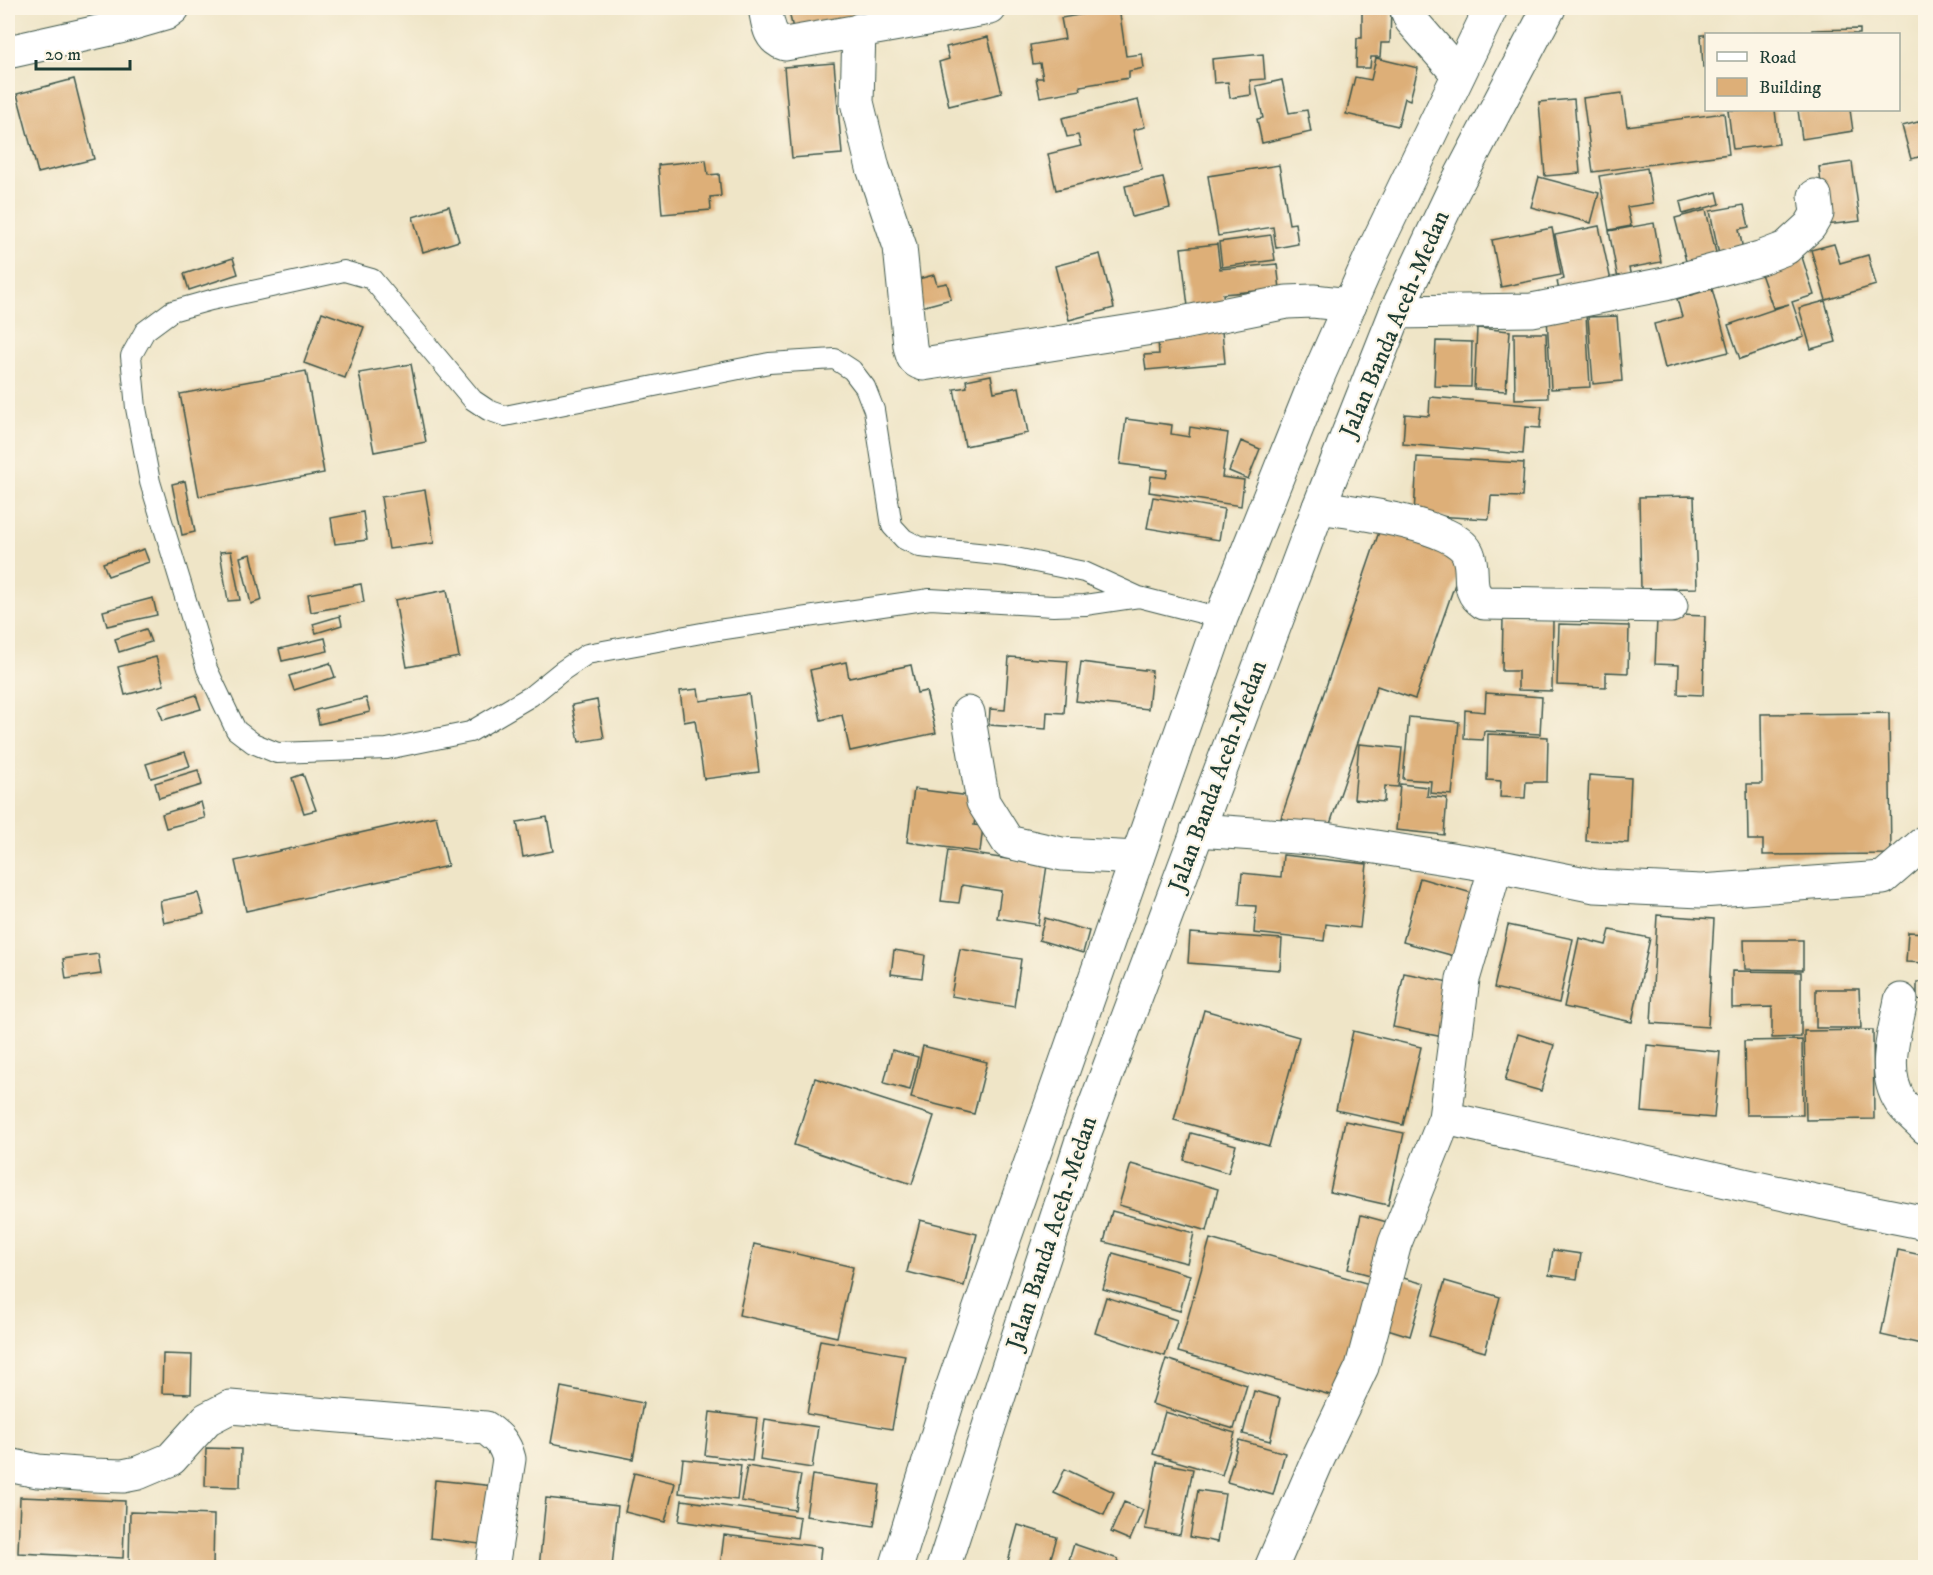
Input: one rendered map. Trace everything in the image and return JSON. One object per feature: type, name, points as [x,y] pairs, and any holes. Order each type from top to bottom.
[{"type":"main road","points":[[8,52],[120,27],[165,14],[173,8]]},
{"type":"main road","points":[[765,8],[774,38],[785,44],[990,8]]},
{"type":"main road","points":[[1406,8],[1411,20],[1458,74]]},
{"type":"main road","name":"Jalan Banda Aceh-Medan","points":[[896,1568],[951,1391],[1221,618],[1312,390],[1373,252],[1491,8]]},
{"type":"main road","name":"Jalan Banda Aceh-Medan","points":[[944,1568],[1081,1143],[1318,507],[1396,312],[1453,191],[1549,8]]},
{"type":"main road","points":[[859,30],[857,102],[873,168],[900,247],[910,346],[913,358],[917,362],[923,364],[1177,324],[1287,302],[1313,301],[1350,305]]},
{"type":"main road","points":[[1396,312],[1532,310],[1665,284],[1760,258],[1786,248],[1810,226],[1817,214],[1815,196]]},
{"type":"main road","points":[[1318,507],[1393,518],[1454,538],[1464,546],[1468,554],[1472,571],[1471,588],[1476,598],[1484,603],[1671,606]]},
{"type":"main road","points":[[968,713],[983,802],[1008,842],[1062,854],[1137,858]]},
{"type":"main road","points":[[1197,831],[1325,840],[1496,866],[1595,886],[1701,891],[1883,878],[1926,841]]},
{"type":"main road","points":[[1271,1568],[1318,1459],[1362,1367],[1395,1243],[1445,1118],[1463,979],[1496,866]]},
{"type":"main road","points":[[1901,1000],[1889,1062],[1892,1084],[1900,1102],[1926,1128]]},
{"type":"main road","points":[[1445,1118],[1820,1202],[1926,1223]]},
{"type":"main road","points":[[8,1465],[38,1471],[92,1475],[123,1476],[138,1473],[171,1460],[207,1419],[230,1407],[486,1428],[505,1445],[508,1459],[492,1568]]},
{"type":"lane","points":[[1139,597],[1085,605],[1053,606],[930,600],[888,604],[696,634],[587,654],[531,696],[470,732],[387,749],[277,753],[252,743],[236,730],[207,669],[150,482],[136,408],[131,356],[145,331],[172,311],[344,270],[372,279],[473,400],[488,410],[505,416],[769,363],[835,359],[852,370],[865,387],[874,410],[892,526],[904,539],[920,547],[1006,556],[1084,572],[1139,597],[1221,618]]},
{"type":"building","points":[[788,8],[856,8],[860,23],[795,37]]},
{"type":"building","points":[[1119,8],[1126,56],[1142,54],[1144,68],[1129,71],[1129,78],[1080,86],[1081,90],[1040,97],[1036,78],[1043,78],[1040,63],[1033,64],[1030,45],[1065,39],[1061,18]]},
{"type":"building","points":[[1362,8],[1391,8],[1390,43],[1381,43],[1380,57],[1371,57],[1370,68],[1356,68],[1357,38],[1362,38]]},
{"type":"building","points":[[1860,29],[1860,33],[1812,33],[1812,30]]},
{"type":"building","points":[[1701,35],[1705,35],[1705,66],[1703,67]]},
{"type":"building","points":[[988,37],[1002,93],[949,106],[939,62],[949,59],[946,47]]},
{"type":"building","points":[[1263,54],[1265,79],[1250,80],[1251,95],[1230,98],[1228,82],[1214,83],[1212,59]]},
{"type":"building","points":[[1376,58],[1418,68],[1410,100],[1405,98],[1398,126],[1346,114],[1355,77],[1371,80]]},
{"type":"building","points":[[834,63],[842,154],[792,158],[784,67]]},
{"type":"building","points":[[74,79],[94,159],[38,173],[17,94]]},
{"type":"building","points":[[1282,80],[1289,113],[1307,110],[1311,132],[1262,143],[1257,119],[1263,118],[1256,86]]},
{"type":"building","points":[[1622,93],[1627,126],[1724,113],[1729,154],[1593,172],[1583,98]]},
{"type":"building","points":[[1574,99],[1580,173],[1545,176],[1539,102]]},
{"type":"building","points":[[1138,100],[1145,127],[1133,130],[1142,169],[1056,190],[1048,154],[1081,146],[1078,135],[1067,137],[1062,118]]},
{"type":"building","points":[[1728,111],[1775,111],[1779,144],[1733,149]]},
{"type":"building","points":[[1798,111],[1850,111],[1853,131],[1802,139]]},
{"type":"building","points":[[1926,120],[1926,155],[1911,159],[1902,126]]},
{"type":"building","points":[[706,160],[708,175],[719,174],[721,196],[710,197],[711,210],[662,214],[658,165]]},
{"type":"building","points":[[1852,162],[1860,221],[1826,225],[1819,167]]},
{"type":"building","points":[[1279,165],[1289,224],[1295,223],[1298,244],[1276,248],[1273,227],[1218,236],[1208,176]]},
{"type":"building","points":[[1647,168],[1653,203],[1627,207],[1631,226],[1609,230],[1599,176]]},
{"type":"building","points":[[1539,177],[1599,193],[1591,223],[1531,207]]},
{"type":"building","points":[[1163,178],[1170,208],[1132,217],[1125,186]]},
{"type":"building","points":[[1717,192],[1720,204],[1683,214],[1680,202]]},
{"type":"building","points":[[1744,205],[1749,227],[1739,229],[1743,250],[1719,255],[1710,211]]},
{"type":"building","points":[[449,206],[459,241],[423,252],[413,217]]},
{"type":"building","points":[[1706,210],[1717,257],[1687,265],[1675,218]]},
{"type":"building","points":[[1654,223],[1661,262],[1629,268],[1631,277],[1618,279],[1609,231]]},
{"type":"building","points":[[1599,226],[1613,290],[1561,301],[1557,281],[1564,279],[1555,235]]},
{"type":"building","points":[[1552,228],[1561,275],[1501,287],[1492,240]]},
{"type":"building","points":[[1271,235],[1275,260],[1222,267],[1219,242]]},
{"type":"building","points":[[1217,244],[1220,269],[1277,264],[1280,289],[1223,294],[1225,312],[1189,315],[1181,248]]},
{"type":"building","points":[[1834,244],[1840,263],[1868,255],[1876,285],[1826,300],[1811,250]]},
{"type":"building","points":[[1100,254],[1114,308],[1069,320],[1055,266]]},
{"type":"building","points":[[1802,257],[1814,295],[1792,302],[1804,337],[1740,359],[1728,325],[1789,304],[1773,308],[1760,271]]},
{"type":"building","points":[[233,258],[238,274],[189,290],[184,274]]},
{"type":"building","points":[[934,275],[937,285],[947,283],[951,299],[921,307],[914,280]]},
{"type":"building","points":[[1712,289],[1729,352],[1665,368],[1654,324],[1682,317],[1677,299]]},
{"type":"building","points":[[1825,301],[1836,342],[1811,349],[1799,308]]},
{"type":"building","points":[[322,312],[364,327],[345,378],[304,363]]},
{"type":"building","points":[[1586,314],[1590,387],[1551,389],[1547,316]]},
{"type":"building","points":[[1617,316],[1622,381],[1593,384],[1588,317]]},
{"type":"building","points":[[1477,328],[1510,331],[1506,391],[1474,389]]},
{"type":"building","points":[[1222,331],[1225,363],[1146,370],[1144,355],[1159,354],[1158,340]]},
{"type":"building","points":[[1514,333],[1546,333],[1548,398],[1515,399]]},
{"type":"building","points":[[1436,341],[1472,342],[1471,387],[1434,386]]},
{"type":"building","points":[[411,364],[426,442],[374,452],[359,373]]},
{"type":"building","points":[[306,371],[324,473],[199,496],[180,394]]},
{"type":"building","points":[[991,375],[994,392],[1019,387],[1028,433],[965,446],[954,389],[967,387],[966,380]]},
{"type":"building","points":[[1430,397],[1542,406],[1540,428],[1525,427],[1523,454],[1403,444],[1405,414],[1429,416]]},
{"type":"building","points":[[1126,419],[1172,425],[1171,434],[1189,437],[1190,427],[1228,433],[1222,477],[1244,480],[1241,506],[1149,492],[1151,476],[1166,478],[1168,470],[1120,464]]},
{"type":"building","points":[[1241,441],[1260,449],[1248,479],[1229,471]]},
{"type":"building","points":[[1417,457],[1524,463],[1522,497],[1491,496],[1489,519],[1414,515]]},
{"type":"building","points":[[185,481],[195,532],[182,535],[172,484]]},
{"type":"building","points":[[425,490],[434,543],[389,549],[381,497]]},
{"type":"building","points":[[1694,496],[1697,588],[1641,589],[1639,497]]},
{"type":"building","points":[[1153,497],[1224,509],[1219,540],[1147,528]]},
{"type":"building","points":[[363,512],[367,540],[335,544],[331,518]]},
{"type":"building","points":[[1380,529],[1464,558],[1415,699],[1377,686],[1327,833],[1281,818]]},
{"type":"building","points":[[144,549],[149,562],[108,576],[103,563]]},
{"type":"building","points":[[231,551],[240,600],[228,601],[220,552]]},
{"type":"building","points":[[251,554],[262,600],[251,604],[240,557]]},
{"type":"building","points":[[361,584],[364,602],[311,612],[308,594]]},
{"type":"building","points":[[447,590],[459,657],[407,667],[395,600]]},
{"type":"building","points":[[153,598],[157,615],[107,626],[103,611]]},
{"type":"building","points":[[1680,615],[1705,616],[1703,695],[1678,694],[1679,665],[1655,664],[1657,619]]},
{"type":"building","points":[[340,616],[342,625],[316,633],[313,624]]},
{"type":"building","points":[[1503,618],[1553,620],[1552,691],[1518,690],[1518,671],[1502,671]]},
{"type":"building","points":[[1559,624],[1629,626],[1628,673],[1606,672],[1606,687],[1557,685]]},
{"type":"building","points":[[146,629],[151,642],[119,652],[115,639]]},
{"type":"building","points":[[325,638],[328,651],[282,661],[279,649]]},
{"type":"building","points":[[156,657],[164,685],[125,695],[118,667]]},
{"type":"building","points":[[1009,657],[1068,661],[1064,713],[1047,712],[1046,729],[989,725],[990,709],[1005,710]]},
{"type":"building","points":[[846,662],[849,678],[911,665],[917,693],[926,691],[936,733],[850,751],[842,715],[821,720],[810,670]]},
{"type":"building","points":[[1081,662],[1152,671],[1148,709],[1076,701]]},
{"type":"building","points":[[330,663],[335,677],[294,690],[289,676]]},
{"type":"building","points":[[698,689],[700,701],[749,694],[759,772],[704,779],[695,720],[684,722],[680,691]]},
{"type":"building","points":[[1486,693],[1542,697],[1540,734],[1484,731],[1483,740],[1464,739],[1465,710],[1485,712]]},
{"type":"building","points":[[196,695],[201,709],[163,720],[158,707]]},
{"type":"building","points":[[366,698],[370,712],[319,724],[316,710]]},
{"type":"building","points":[[597,700],[604,738],[579,742],[572,705]]},
{"type":"building","points":[[1889,713],[1891,854],[1763,855],[1763,840],[1748,840],[1747,784],[1762,784],[1761,714]]},
{"type":"building","points":[[1409,717],[1459,722],[1452,795],[1430,793],[1431,781],[1403,779]]},
{"type":"building","points":[[1488,734],[1548,737],[1547,782],[1526,782],[1525,798],[1500,797],[1501,781],[1487,780]]},
{"type":"building","points":[[1359,744],[1402,748],[1398,787],[1385,786],[1384,802],[1354,799]]},
{"type":"building","points":[[185,752],[190,766],[151,778],[146,764]]},
{"type":"building","points":[[198,770],[202,785],[159,798],[155,783]]},
{"type":"building","points":[[303,774],[316,810],[304,813],[292,778]]},
{"type":"building","points":[[1589,775],[1631,778],[1628,843],[1586,841]]},
{"type":"building","points":[[1400,784],[1428,787],[1427,796],[1447,798],[1444,835],[1396,830]]},
{"type":"building","points":[[914,789],[978,797],[974,825],[983,826],[980,852],[907,842]]},
{"type":"building","points":[[201,802],[205,818],[166,828],[162,814]]},
{"type":"building","points":[[436,816],[448,866],[246,911],[235,861]]},
{"type":"building","points":[[547,817],[553,851],[523,857],[517,822]]},
{"type":"building","points":[[948,850],[1047,865],[1038,925],[997,918],[1001,891],[962,885],[959,903],[941,901]]},
{"type":"building","points":[[1283,855],[1367,864],[1360,928],[1326,924],[1324,941],[1254,933],[1256,906],[1239,905],[1242,873],[1281,877]]},
{"type":"building","points":[[1420,878],[1475,894],[1458,957],[1403,942]]},
{"type":"building","points":[[198,893],[204,914],[164,923],[160,901]]},
{"type":"building","points":[[1657,915],[1714,919],[1708,1027],[1651,1023]]},
{"type":"building","points":[[1045,918],[1089,931],[1083,953],[1039,940]]},
{"type":"building","points":[[1508,925],[1573,939],[1559,1003],[1494,988]]},
{"type":"building","points":[[1610,930],[1650,938],[1632,1022],[1564,1007],[1579,938],[1606,945]]},
{"type":"building","points":[[1908,932],[1926,933],[1926,963],[1906,962]]},
{"type":"building","points":[[1190,933],[1282,939],[1280,970],[1188,963]]},
{"type":"building","points":[[1744,940],[1803,940],[1803,970],[1745,969]]},
{"type":"building","points":[[960,949],[1021,959],[1014,1007],[951,996]]},
{"type":"building","points":[[894,950],[925,955],[922,978],[891,974]]},
{"type":"building","points":[[98,954],[101,974],[66,979],[63,959]]},
{"type":"building","points":[[1732,971],[1801,972],[1801,1037],[1772,1038],[1772,1007],[1732,1008]]},
{"type":"building","points":[[1404,973],[1454,983],[1443,1037],[1393,1027]]},
{"type":"building","points":[[1917,982],[1926,982],[1926,999],[1917,1000]]},
{"type":"building","points":[[1816,989],[1859,989],[1861,1028],[1816,1028]]},
{"type":"building","points":[[1204,1010],[1299,1037],[1269,1146],[1174,1120]]},
{"type":"building","points":[[1873,1030],[1874,1119],[1806,1120],[1804,1031]]},
{"type":"building","points":[[1353,1031],[1421,1047],[1403,1125],[1336,1110]]},
{"type":"building","points":[[1518,1034],[1554,1045],[1541,1091],[1505,1081]]},
{"type":"building","points":[[1802,1040],[1803,1115],[1746,1115],[1744,1041]]},
{"type":"building","points":[[1647,1045],[1720,1052],[1714,1118],[1642,1112]]},
{"type":"building","points":[[923,1046],[987,1062],[974,1114],[911,1098]]},
{"type":"building","points":[[892,1050],[918,1057],[910,1090],[884,1083]]},
{"type":"building","points":[[815,1078],[934,1116],[912,1184],[794,1145]]},
{"type":"building","points":[[1345,1121],[1404,1133],[1388,1205],[1330,1192]]},
{"type":"building","points":[[1191,1133],[1236,1145],[1228,1173],[1184,1160]]},
{"type":"building","points":[[1131,1164],[1218,1189],[1207,1231],[1119,1205]]},
{"type":"building","points":[[1112,1211],[1194,1233],[1187,1263],[1104,1242]]},
{"type":"building","points":[[1361,1215],[1387,1222],[1374,1276],[1348,1269]]},
{"type":"building","points":[[920,1220],[977,1234],[964,1286],[907,1272]]},
{"type":"building","points":[[1210,1239],[1373,1285],[1341,1398],[1178,1352]]},
{"type":"building","points":[[754,1244],[853,1267],[837,1337],[739,1315]]},
{"type":"building","points":[[1553,1250],[1581,1254],[1577,1279],[1549,1275]]},
{"type":"building","points":[[1898,1250],[1926,1256],[1926,1345],[1881,1335]]},
{"type":"building","points":[[1113,1253],[1190,1275],[1180,1311],[1103,1289]]},
{"type":"building","points":[[1396,1276],[1425,1284],[1410,1336],[1381,1327]]},
{"type":"building","points":[[1445,1281],[1500,1297],[1485,1352],[1429,1336]]},
{"type":"building","points":[[1106,1297],[1177,1320],[1165,1356],[1095,1333]]},
{"type":"building","points":[[820,1340],[905,1355],[892,1429],[807,1414]]},
{"type":"building","points":[[163,1354],[192,1355],[191,1394],[162,1393]]},
{"type":"building","points":[[1166,1359],[1247,1385],[1234,1429],[1152,1404]]},
{"type":"building","points":[[561,1387],[643,1403],[633,1459],[551,1443]]},
{"type":"building","points":[[1254,1391],[1280,1398],[1270,1441],[1243,1434]]},
{"type":"building","points":[[710,1412],[757,1418],[752,1461],[705,1455]]},
{"type":"building","points":[[1165,1412],[1235,1433],[1222,1475],[1153,1454]]},
{"type":"building","points":[[765,1419],[818,1427],[812,1468],[760,1460]]},
{"type":"building","points":[[1239,1440],[1285,1453],[1273,1495],[1227,1482]]},
{"type":"building","points":[[206,1448],[241,1449],[240,1487],[205,1486]]},
{"type":"building","points":[[683,1459],[741,1465],[737,1500],[679,1493]]},
{"type":"building","points":[[1157,1462],[1193,1469],[1180,1535],[1145,1529]]},
{"type":"building","points":[[747,1466],[801,1475],[795,1510],[741,1501]]},
{"type":"building","points":[[1065,1469],[1114,1492],[1104,1515],[1054,1493]]},
{"type":"building","points":[[634,1473],[675,1483],[665,1522],[625,1512]]},
{"type":"building","points":[[812,1475],[880,1485],[874,1526],[806,1516]]},
{"type":"building","points":[[435,1480],[494,1486],[488,1545],[430,1538]]},
{"type":"building","points":[[1198,1490],[1225,1494],[1217,1542],[1190,1537]]},
{"type":"building","points":[[20,1497],[125,1501],[123,1558],[18,1553]]},
{"type":"building","points":[[546,1498],[618,1506],[612,1568],[539,1568]]},
{"type":"building","points":[[682,1500],[800,1517],[797,1538],[679,1521]]},
{"type":"building","points":[[1124,1502],[1143,1510],[1130,1540],[1111,1532]]},
{"type":"building","points":[[130,1512],[214,1515],[213,1568],[129,1568]]},
{"type":"building","points":[[1018,1525],[1057,1537],[1048,1568],[1016,1568],[1007,1565]]},
{"type":"building","points":[[724,1535],[821,1547],[819,1568],[720,1568]]},
{"type":"building","points":[[1074,1544],[1118,1559],[1116,1568],[1092,1568],[1069,1560]]}]
